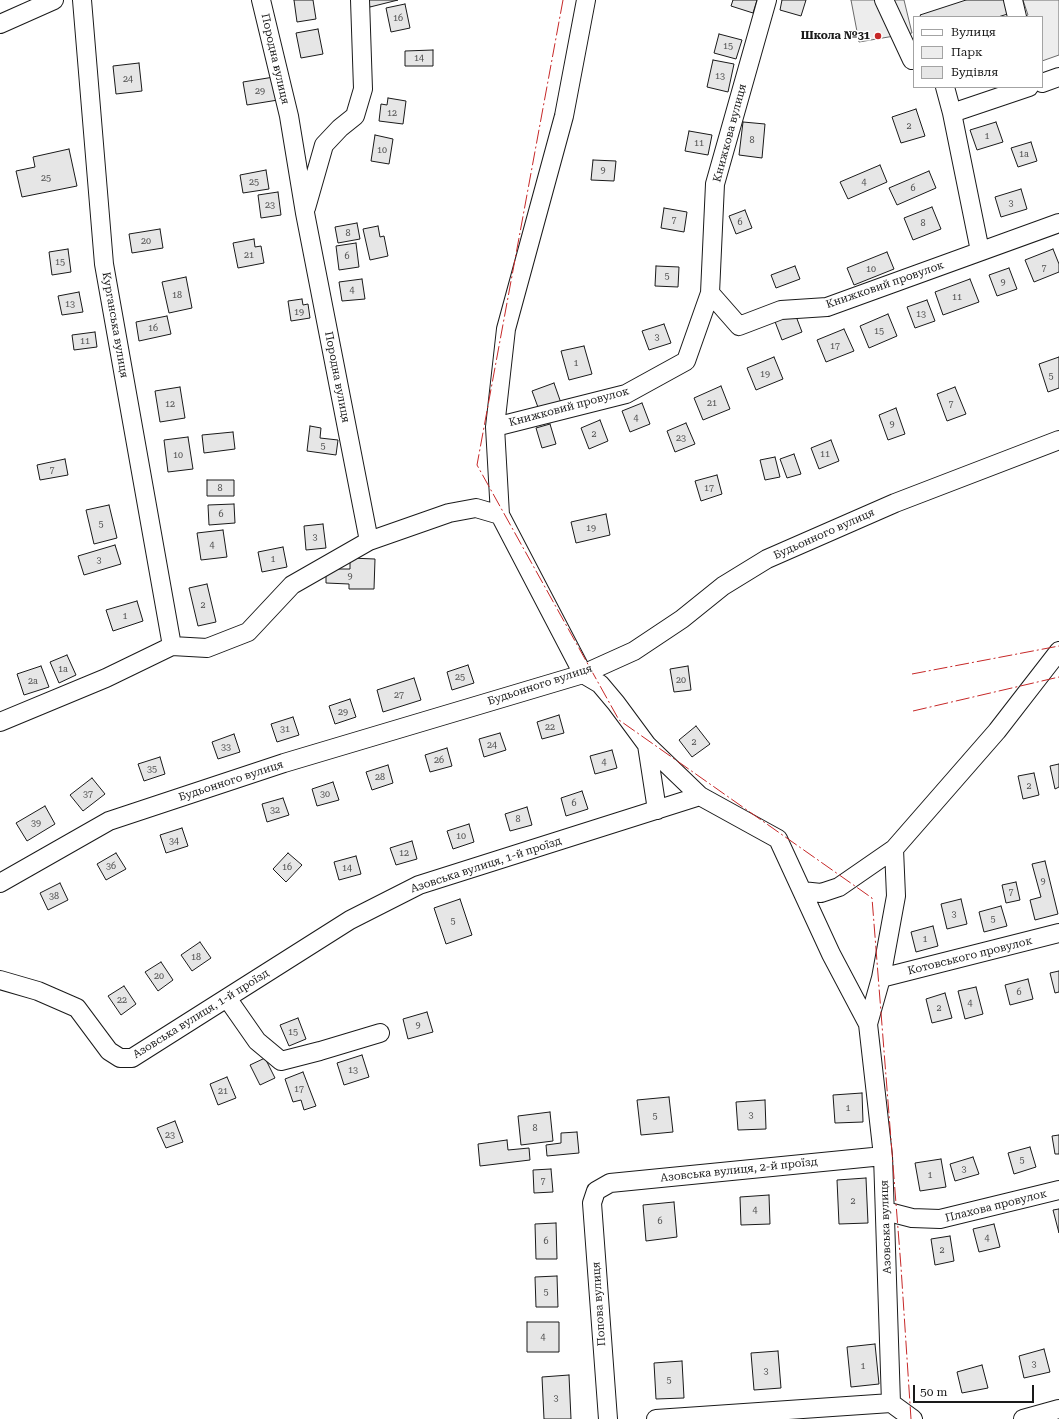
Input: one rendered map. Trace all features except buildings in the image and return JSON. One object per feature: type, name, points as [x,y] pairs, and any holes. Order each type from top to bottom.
[{"type":"street","points":[[0,24],[54,0]]},
{"type":"street","name":"Курганська вулиця","points":[[82,0],[104,264],[172,646]]},
{"type":"street","name":"Породна вулиця","points":[[261,0],[288,116],[305,213],[369,541]]},
{"type":"street","name":"Породна вулиця","points":[[305,213],[324,145],[340,128],[355,116],[363,89],[360,0]]},
{"type":"street","points":[[586,0],[564,116],[506,329],[495,427],[500,515],[583,674],[600,684],[647,745],[700,796],[778,839],[831,954],[868,1024]]},
{"type":"street","name":"Книжкова вулиця","points":[[710,293],[715,184],[766,0]]},
{"type":"street","points":[[884,0],[913,60]]},
{"type":"street","points":[[1013,0],[1017,16]]},
{"type":"street","points":[[1043,83],[1059,77]]},
{"type":"street","points":[[945,88],[952,113],[980,251]]},
{"type":"street","points":[[952,113],[1026,88]]},
{"type":"street","name":"Книжковий провулок","points":[[495,427],[626,394],[686,361],[710,293],[739,326],[781,310],[828,307],[1059,223]]},
{"type":"street","name":"Будьонного вулиця","points":[[0,883],[109,821],[284,763],[583,674],[634,651],[682,619],[722,586],[767,559],[895,503],[1059,440]]},
{"type":"street","points":[[0,722],[106,678],[172,646],[207,648],[248,632],[292,585],[369,541],[449,513],[476,508],[500,515]]},
{"type":"street","points":[[802,891],[821,893],[839,887],[894,849],[998,731],[1056,660]]},
{"type":"street","points":[[647,745],[657,810]]},
{"type":"street","name":"Азовська вулиця, 1-й проїзд","points":[[0,980],[38,991],[77,1008],[109,1051],[120,1058],[132,1058],[350,920],[419,885],[700,796]]},
{"type":"street","points":[[868,1024],[881,978],[896,896],[894,849]]},
{"type":"street","name":"Котовського провулок","points":[[881,978],[1059,933]]},
{"type":"street","points":[[227,998],[256,1041],[281,1061],[380,1033]]},
{"type":"street","name":"Азовська вулиця","points":[[868,1024],[883,1156],[891,1403]]},
{"type":"street","name":"Азовська вулиця, 2-й проїзд","points":[[596,1191],[610,1184],[883,1156]]},
{"type":"street","name":"Плахова провулок","points":[[885,1211],[912,1218],[940,1219],[1059,1190]]},
{"type":"street","name":"Попова вулиця","points":[[596,1191],[592,1203],[608,1419]]},
{"type":"street","points":[[656,1419],[891,1403],[913,1419]]},
{"type":"street","points":[[1023,1419],[1059,1409]]},
{"type":"green space","points":[[851,0],[904,0],[912,33],[859,42]]},
{"type":"green space","points":[[1023,0],[1059,0],[1059,55],[1043,61],[1043,16],[1026,16],[1028,15]]},
{"type":"power","points":[[563,0],[477,465],[619,720],[872,898],[901,1267],[911,1419]]},
{"type":"power","points":[[912,674],[1059,646]]},
{"type":"power","points":[[913,711],[1059,677]]},
{"type":"place","name":"Школа №31","points":[[878,36]]}]
